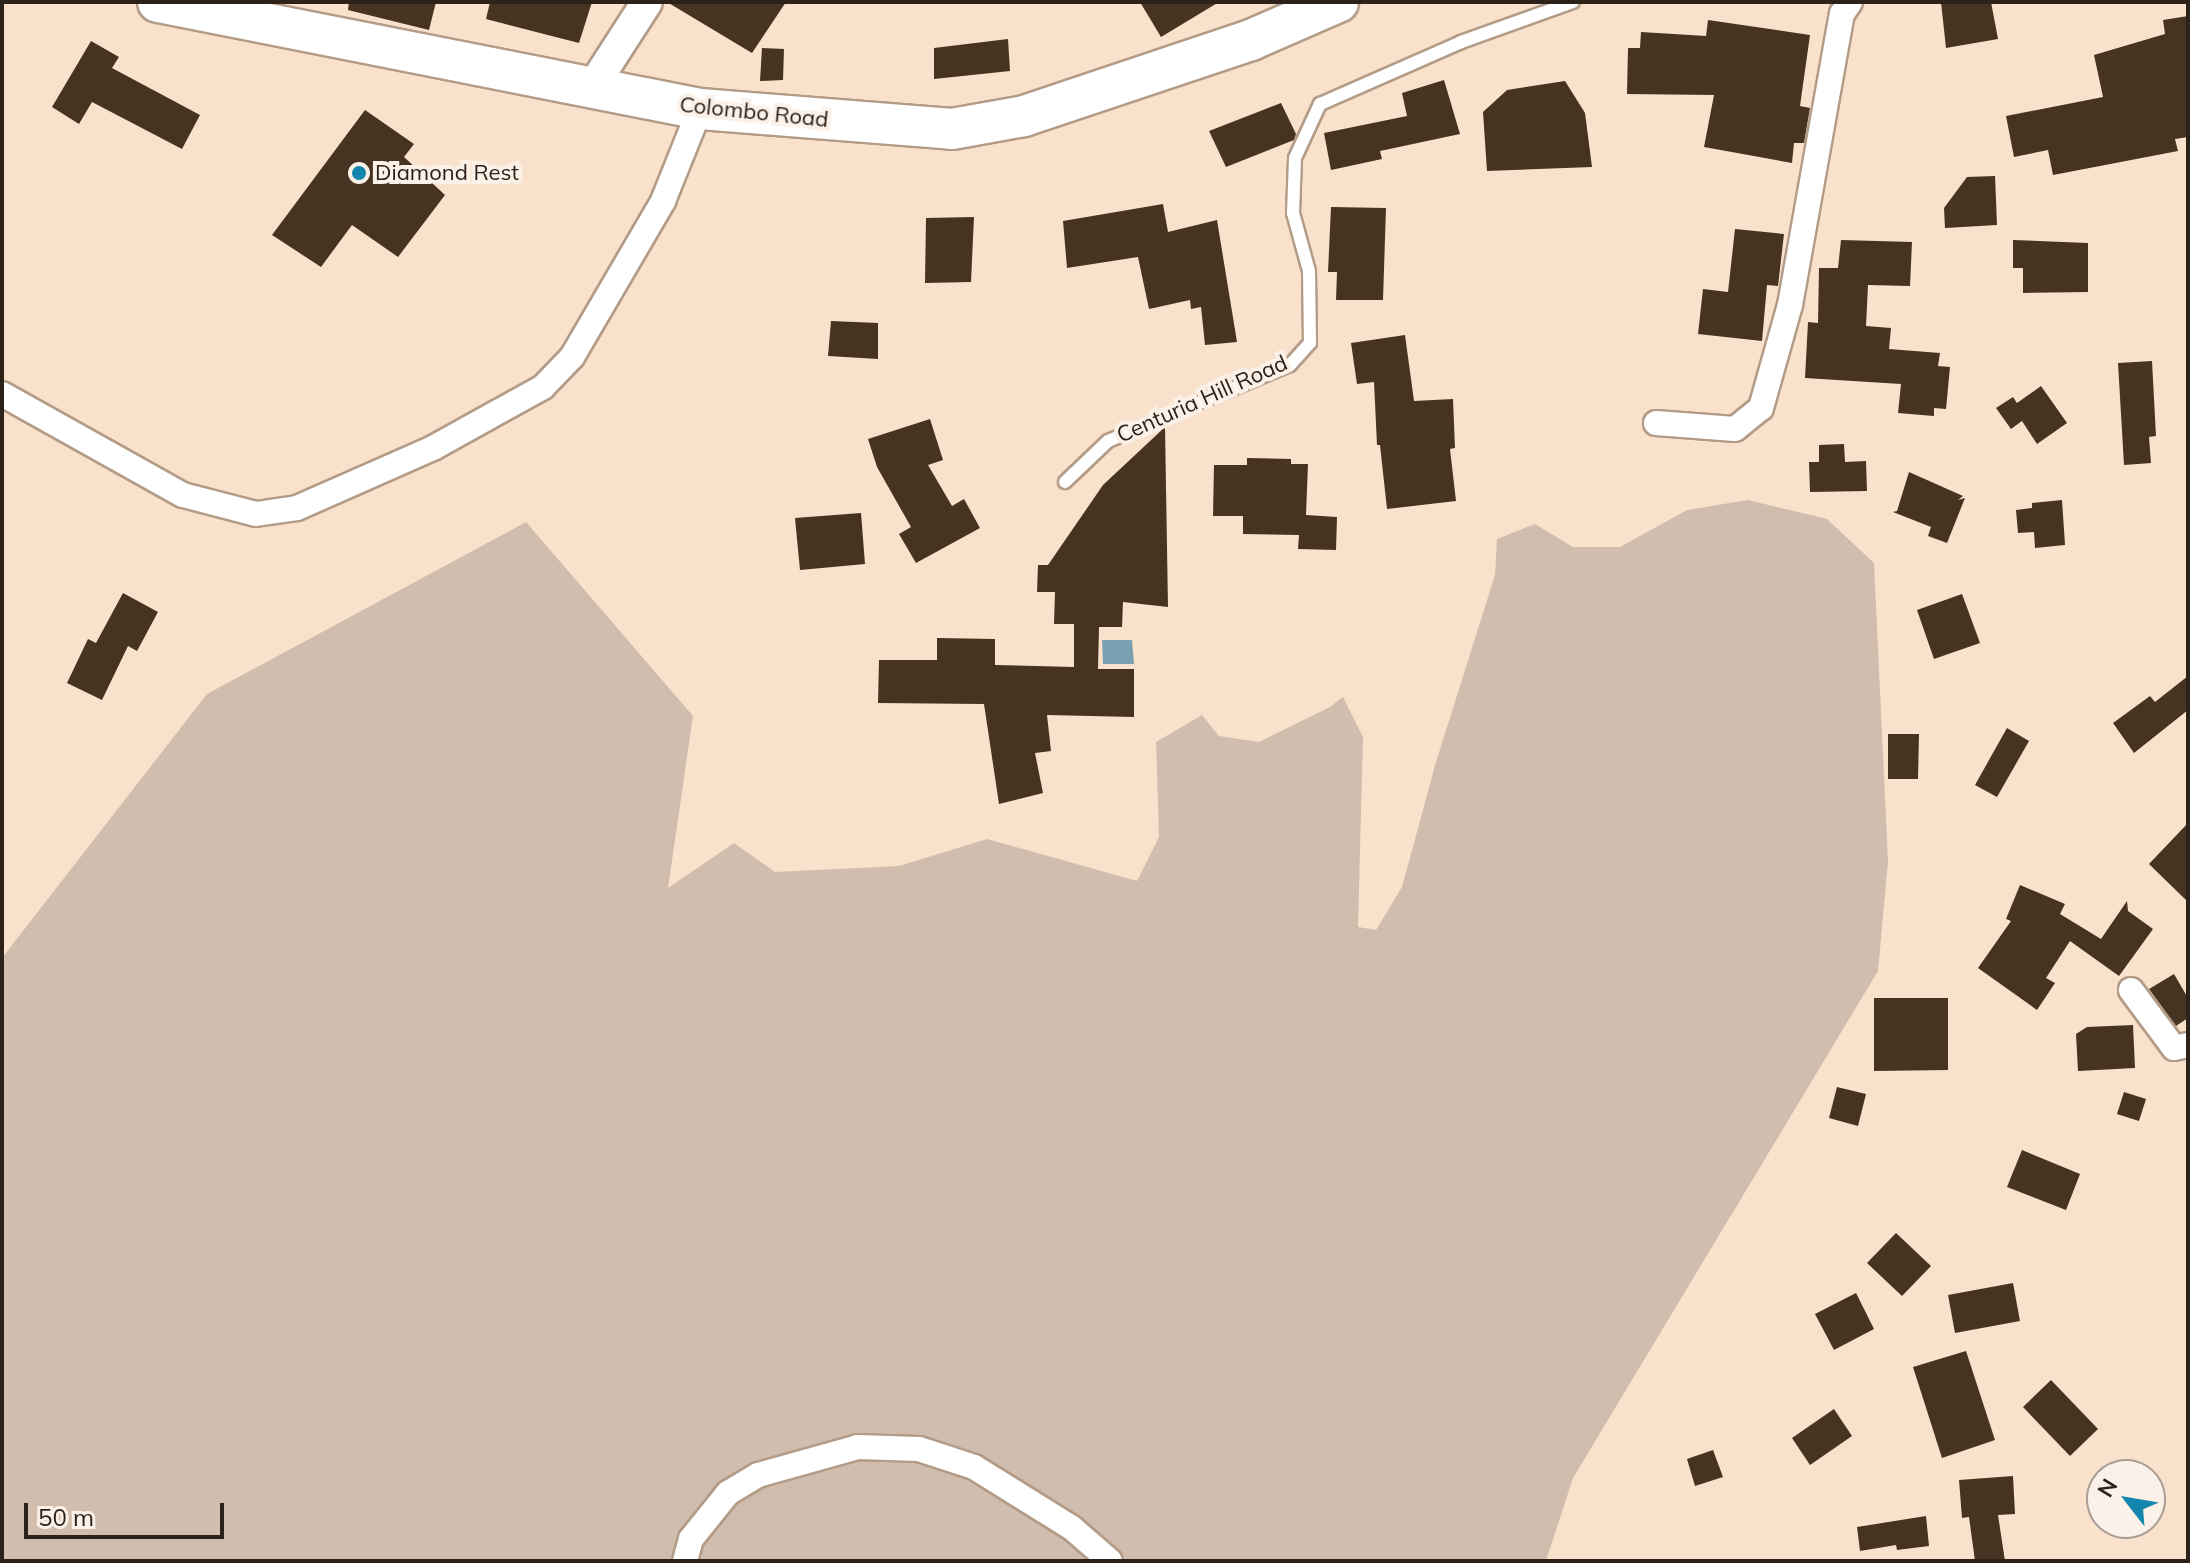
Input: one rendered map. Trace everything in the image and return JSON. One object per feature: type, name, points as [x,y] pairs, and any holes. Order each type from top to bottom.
[{"type":"highway","name":"Colombo Road","points":[[158,2],[234,10],[591,89],[700,109],[952,129],[1024,116],[1251,40],[1338,2]]},
{"type":"street","points":[[591,89],[647,2]]},
{"type":"street","points":[[1656,423],[1735,429],[1761,408],[1790,305],[1842,14],[1850,2]]},
{"type":"street","points":[[2,394],[183,495],[256,514],[297,508],[433,448],[543,387],[572,357],[663,201],[700,109]]},
{"type":"street","points":[[2131,990],[2174,1048],[2188,1045]]},
{"type":"street","points":[[685,1561],[691,1539],[728,1493],[758,1475],[858,1447],[919,1449],[974,1467],[1072,1528],[1110,1561]]},
{"type":"lane","name":"Centuria Hill Road","points":[[1065,482],[1108,441],[1290,365],[1310,343],[1309,271],[1293,213],[1295,158],[1320,104],[1461,42],[1573,2]]},
{"type":"shaded area","points":[[1748,500],[1827,519],[1874,563],[1888,861],[1878,971],[1573,1478],[1546,1561],[2,1561],[2,958],[207,694],[526,522],[693,716],[668,888],[734,843],[775,872],[899,866],[987,839],[1137,881],[1159,837],[1156,742],[1202,715],[1219,736],[1259,742],[1330,707],[1343,697],[1363,737],[1358,927],[1376,930],[1402,887],[1436,762],[1495,575],[1497,539],[1535,524],[1573,547],[1620,547],[1687,510]]},
{"type":"water","points":[[1102,640],[1132,640],[1134,664],[1103,664]]},
{"type":"building","points":[[349,2],[436,2],[429,30],[348,10]]},
{"type":"building","points":[[490,2],[592,2],[579,43],[486,19]]},
{"type":"building","points":[[667,2],[786,2],[752,53]]},
{"type":"building","points":[[1140,2],[1219,2],[1161,37]]},
{"type":"building","points":[[1941,2],[1991,2],[1998,39],[1946,48]]},
{"type":"building","points":[[2188,16],[2188,137],[2175,139],[2178,151],[2053,175],[2048,150],[2014,157],[2006,116],[2103,97],[2094,55],[2165,34],[2163,20]]},
{"type":"building","points":[[1708,20],[1810,35],[1800,106],[1810,108],[1804,143],[1794,143],[1792,163],[1704,147],[1714,95],[1627,94],[1628,48],[1640,48],[1641,32],[1706,36]]},
{"type":"building","points":[[1008,39],[1010,71],[934,79],[934,48]]},
{"type":"building","points":[[91,41],[119,57],[112,68],[200,115],[182,149],[92,102],[79,124],[52,107]]},
{"type":"building","points":[[762,48],[784,49],[783,80],[760,81]]},
{"type":"building","points":[[1444,80],[1460,134],[1380,151],[1382,159],[1331,170],[1324,133],[1407,116],[1402,93]]},
{"type":"building","points":[[1565,81],[1585,113],[1592,167],[1487,171],[1483,112],[1507,90]]},
{"type":"building","points":[[1281,103],[1296,134],[1294,140],[1226,167],[1209,131]]},
{"type":"building","points":[[365,110],[414,144],[404,157],[445,195],[398,257],[352,225],[321,267],[272,235]]},
{"type":"building","points":[[1995,176],[1997,225],[1945,228],[1944,208],[1967,177]]},
{"type":"building","points":[[1163,204],[1168,232],[1217,220],[1237,342],[1205,345],[1201,307],[1191,309],[1190,300],[1149,309],[1138,257],[1067,268],[1063,221]]},
{"type":"building","points":[[1331,207],[1386,208],[1383,300],[1336,300],[1337,272],[1328,272]]},
{"type":"building","points":[[974,217],[971,282],[925,283],[926,218]]},
{"type":"building","points":[[1735,229],[1784,234],[1778,286],[1767,285],[1762,341],[1698,334],[1703,289],[1728,292]]},
{"type":"building","points":[[1841,240],[1912,242],[1910,286],[1868,285],[1866,326],[1891,328],[1889,349],[1940,353],[1938,366],[1950,367],[1946,409],[1934,408],[1934,416],[1898,413],[1901,384],[1805,378],[1808,322],[1818,323],[1819,268],[1838,268]]},
{"type":"building","points":[[2013,240],[2088,243],[2088,292],[2023,293],[2023,268],[2013,268]]},
{"type":"building","points":[[831,321],[878,323],[878,359],[828,356]]},
{"type":"building","points":[[1405,335],[1414,401],[1453,399],[1455,448],[1450,449],[1456,501],[1387,509],[1380,445],[1377,445],[1374,382],[1357,384],[1351,343]]},
{"type":"building","points":[[2152,361],[2156,436],[2149,437],[2151,463],[2124,465],[2118,363]]},
{"type":"building","points":[[2041,386],[2067,423],[2037,444],[2022,421],[2011,429],[1996,408],[2013,397],[2017,403]]},
{"type":"building","points":[[930,419],[943,460],[928,465],[952,506],[964,499],[980,528],[916,563],[899,534],[911,527],[877,467],[868,439]]},
{"type":"building","points":[[1165,427],[1168,607],[1123,602],[1122,627],[1099,627],[1098,669],[1134,669],[1134,717],[1047,715],[1051,751],[1035,753],[1043,793],[999,804],[984,704],[878,703],[879,660],[937,660],[937,638],[995,639],[995,665],[1074,667],[1074,624],[1054,624],[1055,592],[1037,592],[1038,565],[1048,565],[1103,485]]},
{"type":"building","points":[[1844,444],[1845,462],[1866,461],[1867,491],[1810,492],[1809,462],[1819,462],[1819,445]]},
{"type":"building","points":[[1247,458],[1291,459],[1291,464],[1308,464],[1306,515],[1337,517],[1336,550],[1298,549],[1299,535],[1243,534],[1243,516],[1213,516],[1214,465],[1247,465]]},
{"type":"building","points":[[1909,472],[1963,496],[1958,500],[1965,498],[1947,543],[1928,536],[1931,527],[1893,512],[1897,511]]},
{"type":"building","points":[[2062,500],[2065,545],[2035,548],[2034,532],[2018,533],[2016,510],[2032,508],[2032,503]]},
{"type":"building","points":[[861,513],[865,564],[800,570],[795,518]]},
{"type":"building","points":[[123,593],[158,612],[137,651],[128,646],[102,700],[67,683],[88,639],[96,643]]},
{"type":"building","points":[[1962,594],[1980,643],[1934,659],[1917,610]]},
{"type":"building","points":[[2188,676],[2188,710],[2134,753],[2113,723],[2150,696],[2155,702]]},
{"type":"building","points":[[2007,728],[2029,741],[1997,797],[1975,785]]},
{"type":"building","points":[[1888,734],[1919,734],[1918,779],[1888,779]]},
{"type":"building","points":[[2188,823],[2188,902],[2149,864]]},
{"type":"building","points":[[2020,885],[2065,904],[2060,914],[2101,939],[2127,901],[2128,911],[2153,929],[2119,976],[2070,941],[2046,978],[2055,983],[2037,1010],[1978,968],[2011,921],[2006,919]]},
{"type":"building","points":[[2174,974],[2188,998],[2188,1018],[2176,1026],[2149,989]]},
{"type":"building","points":[[1874,998],[1948,998],[1948,1070],[1874,1071]]},
{"type":"building","points":[[2133,1025],[2135,1068],[2078,1071],[2076,1034],[2087,1027]]},
{"type":"building","points":[[1837,1087],[1866,1094],[1858,1126],[1829,1118]]},
{"type":"building","points":[[2124,1092],[2146,1099],[2139,1121],[2117,1114]]},
{"type":"building","points":[[2022,1150],[2080,1174],[2066,1210],[2007,1187]]},
{"type":"building","points":[[1896,1233],[1931,1266],[1902,1296],[1867,1263]]},
{"type":"building","points":[[2013,1283],[2020,1321],[1955,1333],[1948,1295]]},
{"type":"building","points":[[1856,1293],[1874,1329],[1834,1350],[1815,1314]]},
{"type":"building","points":[[1966,1351],[1995,1440],[1942,1458],[1913,1367]]},
{"type":"building","points":[[2051,1380],[2098,1429],[2070,1456],[2023,1407]]},
{"type":"building","points":[[1834,1409],[1852,1436],[1810,1465],[1792,1438]]},
{"type":"building","points":[[1713,1450],[1723,1477],[1695,1486],[1687,1459]]},
{"type":"building","points":[[2013,1476],[2015,1514],[1998,1515],[2005,1561],[1975,1561],[1969,1517],[1962,1518],[1959,1480]]},
{"type":"building","points":[[1926,1516],[1929,1546],[1897,1550],[1896,1545],[1860,1551],[1857,1527]]},
{"type":"place","name":"Diamond Rest","points":[[359,173]]}]
